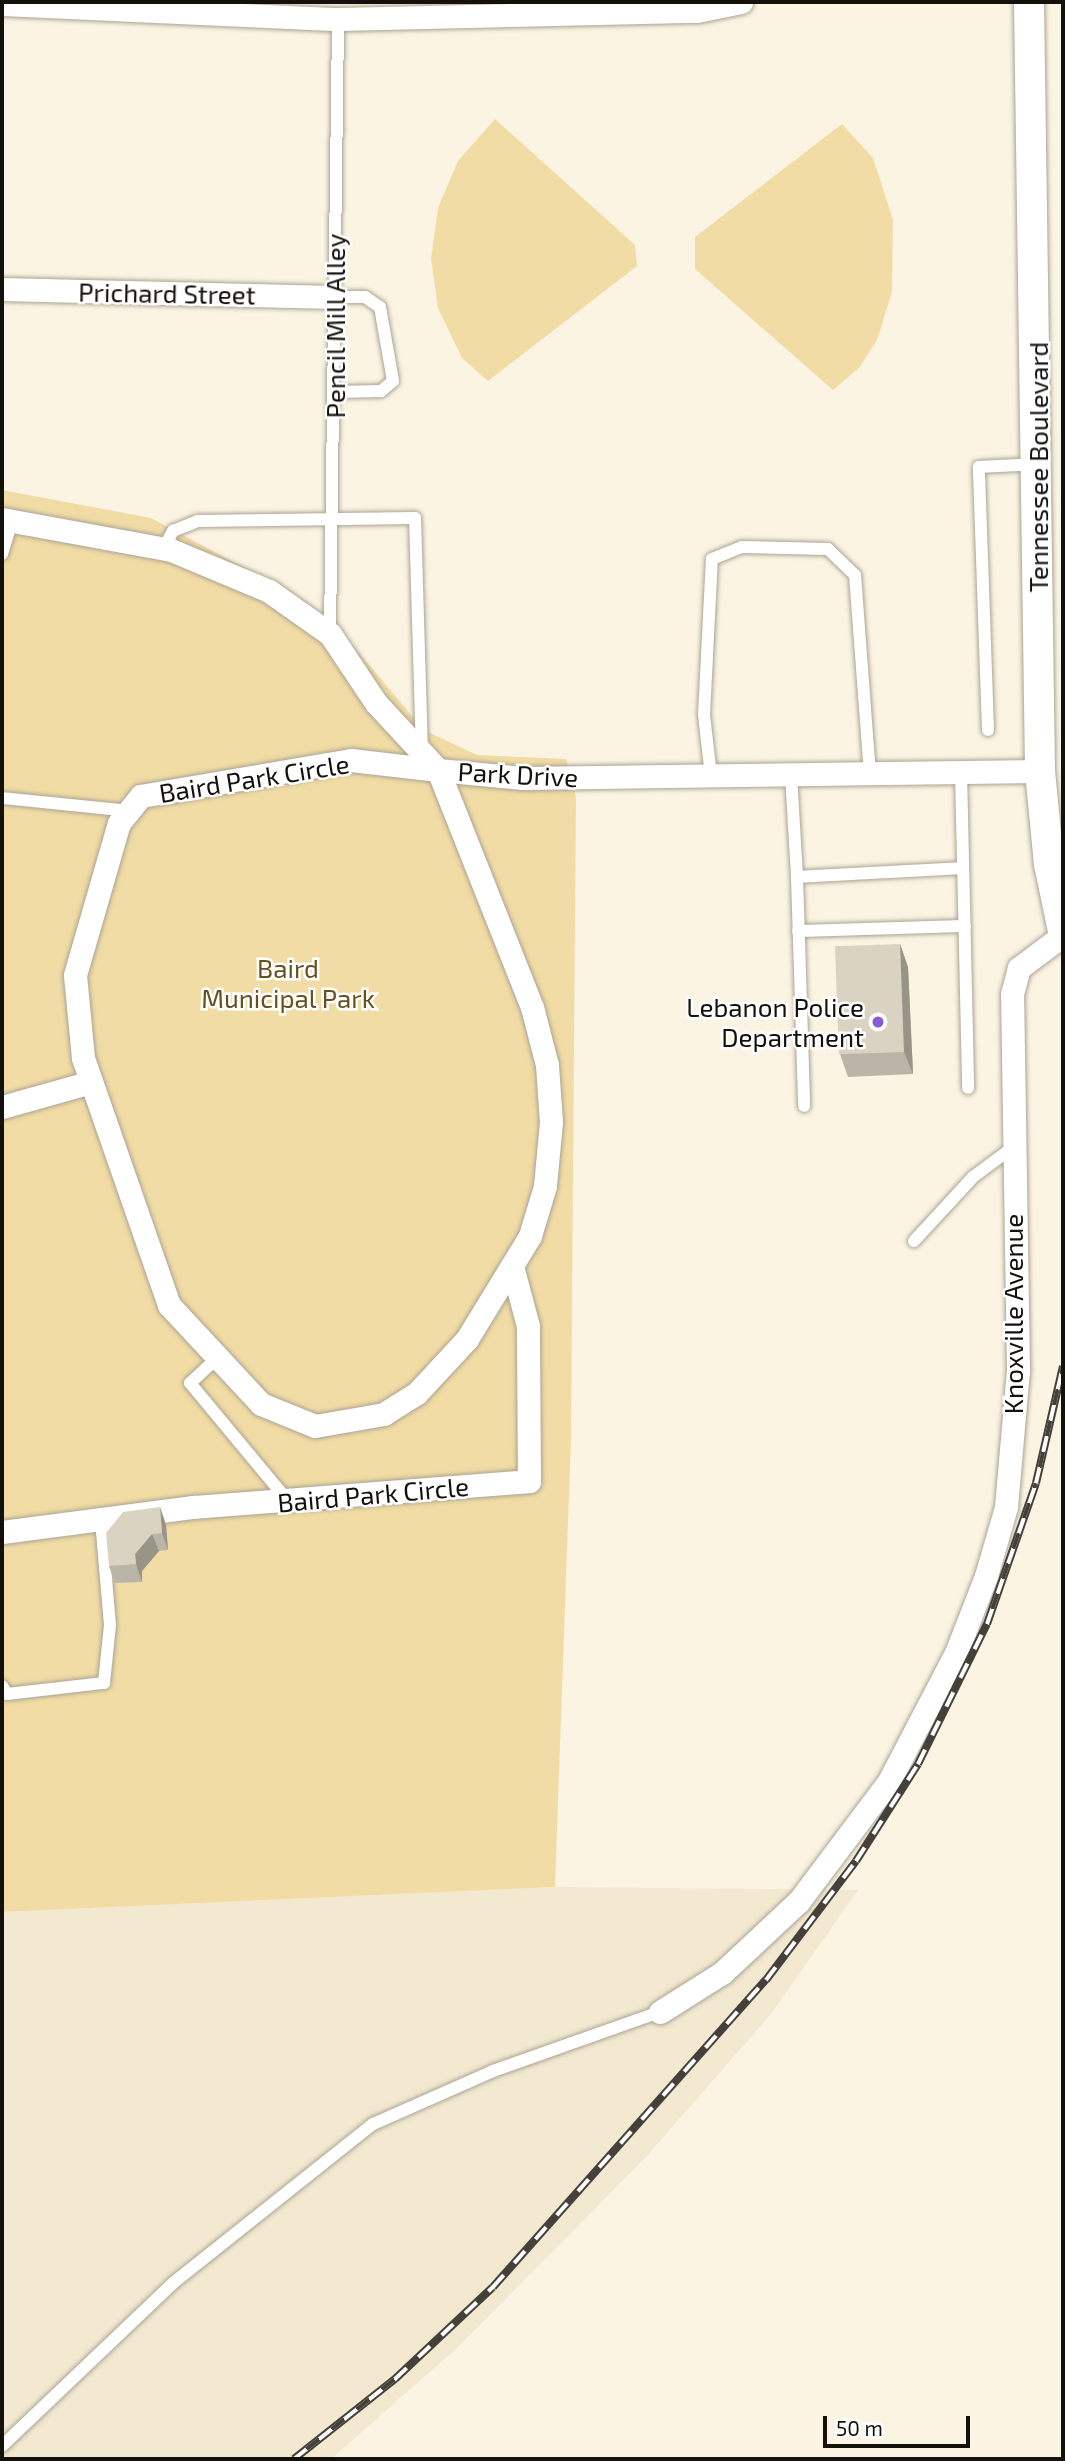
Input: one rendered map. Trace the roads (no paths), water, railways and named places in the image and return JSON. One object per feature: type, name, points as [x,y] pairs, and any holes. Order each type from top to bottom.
[{"type":"street","points":[[2,4],[338,19],[697,12],[741,2]]},
{"type":"street","name":"Tennessee Boulevard","points":[[1029,2],[1038,464],[1040,771],[1049,864],[1063,933]]},
{"type":"street","name":"Prichard Street","points":[[2,289],[333,297]]},
{"type":"street","name":"Park Drive","points":[[7,520],[163,548],[269,590],[330,634],[376,703],[430,761],[523,778],[1040,771]]},
{"type":"street","name":"Baird Park Circle","points":[[351,760],[430,761],[532,1007],[547,1065],[551,1122],[545,1185],[530,1236],[441,1370],[384,1414],[315,1426],[283,1417],[215,1360],[169,1305],[91,1082],[76,1017],[75,975],[119,822],[141,796],[187,783],[351,760]]},
{"type":"street","name":"Knoxville Avenue","points":[[660,2012],[722,1973],[799,1901],[889,1781],[956,1653],[1006,1507],[1018,1371],[1012,994],[1019,968],[1063,933]]},
{"type":"street","points":[[2,1107],[91,1082]]},
{"type":"street","name":"Baird Park Circle","points":[[2,1532],[101,1520],[529,1481],[528,1326],[512,1266]]},
{"type":"lane","name":"Pencil Mill Alley","points":[[330,634],[334,518],[333,297],[338,19]]},
{"type":"lane","points":[[333,297],[365,297],[380,307],[393,382],[381,391],[335,392]]},
{"type":"lane","points":[[988,730],[979,467],[1038,464]]},
{"type":"lane","points":[[163,548],[173,531],[198,521],[415,518],[430,761]]},
{"type":"lane","points":[[2,554],[7,520]]},
{"type":"lane","points":[[711,776],[704,715],[712,559],[742,547],[828,550],[855,575],[870,774]]},
{"type":"lane","points":[[961,772],[968,1088]]},
{"type":"lane","points":[[791,775],[804,1106]]},
{"type":"lane","points":[[2,798],[129,811]]},
{"type":"lane","points":[[797,877],[963,868]]},
{"type":"lane","points":[[799,931],[965,926]]},
{"type":"lane","points":[[914,1241],[973,1177],[1013,1148]]},
{"type":"lane","points":[[215,1360],[190,1383],[290,1503]]},
{"type":"lane","points":[[2,1686],[7,1694],[104,1683],[110,1625],[101,1520]]},
{"type":"lane","points":[[2,2446],[173,2283],[373,2124],[493,2071],[585,2043],[660,2012]]},
{"type":"railway","points":[[294,2459],[395,2379],[493,2287],[766,1980],[856,1861],[918,1764],[987,1624],[1036,1483],[1063,1366]]},
{"type":"place","name":"Lebanon Police Department","points":[[878,1022]]},
{"type":"park label","name":"Baird Municipal Park","points":[[288,983]]}]
